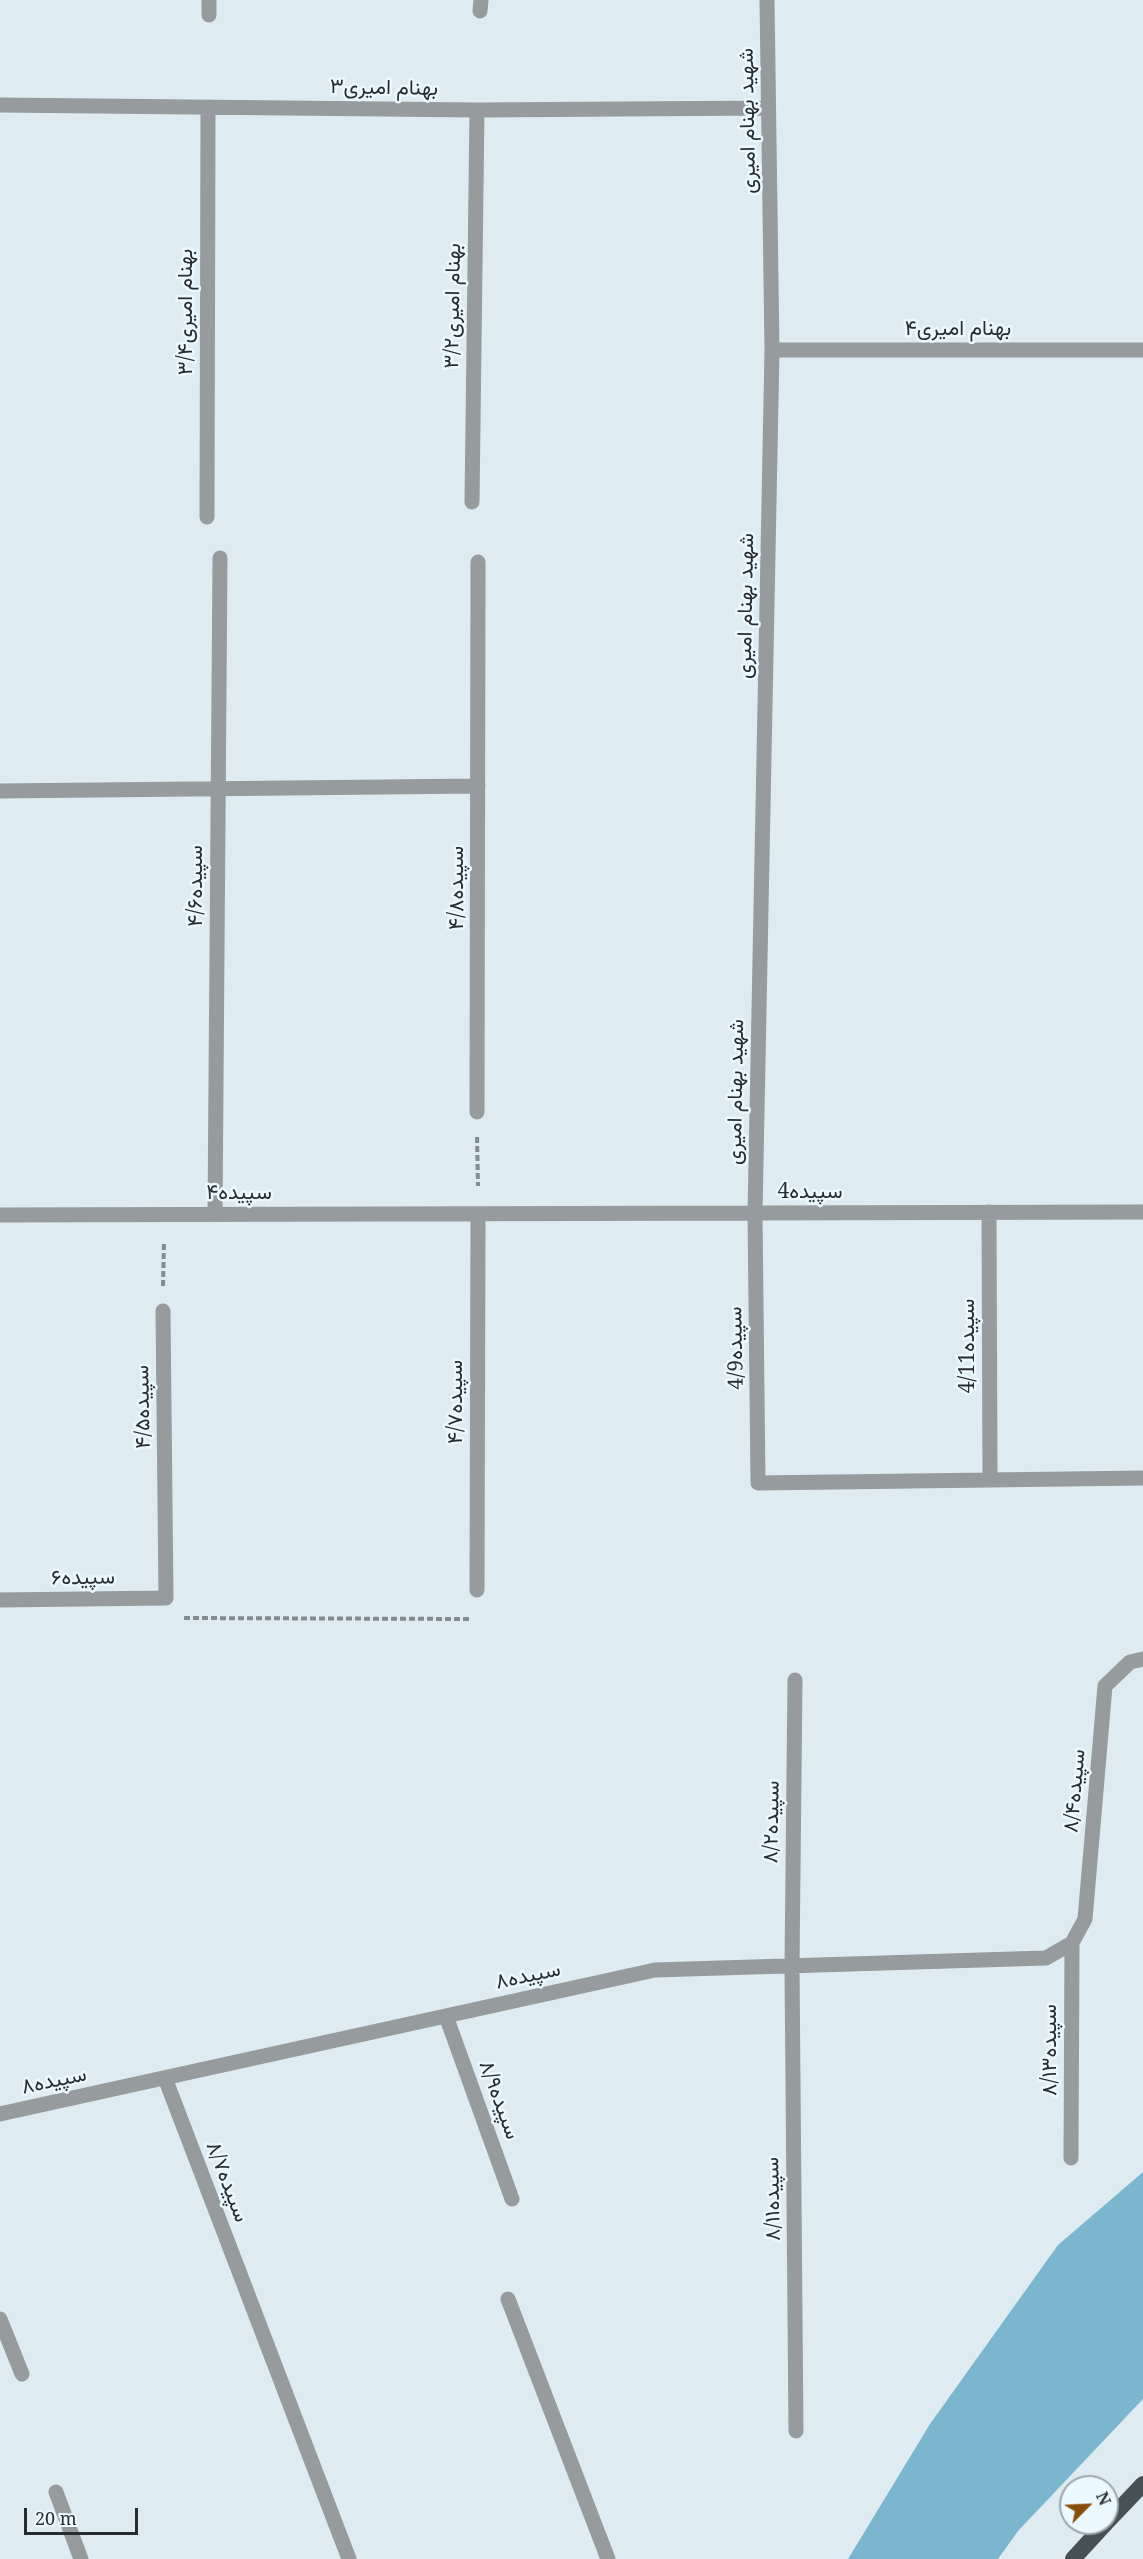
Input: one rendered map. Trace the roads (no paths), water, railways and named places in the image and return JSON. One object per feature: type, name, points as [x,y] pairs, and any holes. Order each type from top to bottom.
[{"type":"highway","points":[[1119,2510],[1143,2484]]},
{"type":"highway","points":[[1073,2559],[1096,2535]]},
{"type":"street","name":"شهید بهنام امیری","points":[[755,1213],[772,350],[767,0]]},
{"type":"street","name":"بهنام امیری۳","points":[[0,105],[477,110],[768,108]]},
{"type":"street","name":"بهنام امیری۳/۴","points":[[207,517],[208,107]]},
{"type":"street","name":"بهنام امیری۳/۲","points":[[472,502],[477,110]]},
{"type":"street","name":"بهنام امیری۴","points":[[772,350],[1143,350]]},
{"type":"street","name":"سپیده۴/۶","points":[[215,1214],[220,558]]},
{"type":"street","name":"سپیده۴/۸","points":[[477,1112],[478,562]]},
{"type":"street","points":[[0,791],[478,786]]},
{"type":"street","name":"4/11سپیده","points":[[989,1212],[990,1480]]},
{"type":"street","name":"4سپیده","points":[[478,1214],[1143,1212]]},
{"type":"street","name":"4/9سپیده","points":[[755,1213],[759,1483],[990,1480]]},
{"type":"street","name":"سپیده۴","points":[[0,1215],[478,1214]]},
{"type":"street","name":"سپیده۴/۷","points":[[477,1590],[478,1214]]},
{"type":"street","name":"سپیده۴/۵","points":[[163,1311],[166,1598]]},
{"type":"street","points":[[990,1480],[1143,1478]]},
{"type":"street","name":"سپیده۶","points":[[0,1600],[166,1598]]},
{"type":"street","name":"سپیده۸/۴","points":[[1072,1943],[1085,1919],[1105,1686],[1130,1662],[1143,1659]]},
{"type":"street","name":"سپیده۸/۲","points":[[792,1966],[795,1680]]},
{"type":"street","name":"سپیده۸","points":[[0,2114],[654,1970],[1046,1958],[1072,1943]]},
{"type":"street","name":"سپیده۸/۱۳","points":[[1071,2158],[1072,1943]]},
{"type":"street","name":"سپیده۸/۱۱","points":[[792,1966],[796,2431]]},
{"type":"street","name":"سپیده۸/۹","points":[[446,2016],[512,2199]]},
{"type":"street","name":"سپیده۸/۷","points":[[165,2078],[349,2559]]},
{"type":"street","points":[[508,2299],[608,2559]]},
{"type":"street","points":[[0,2319],[22,2374]]},
{"type":"street","points":[[56,2492],[81,2559]]}]
